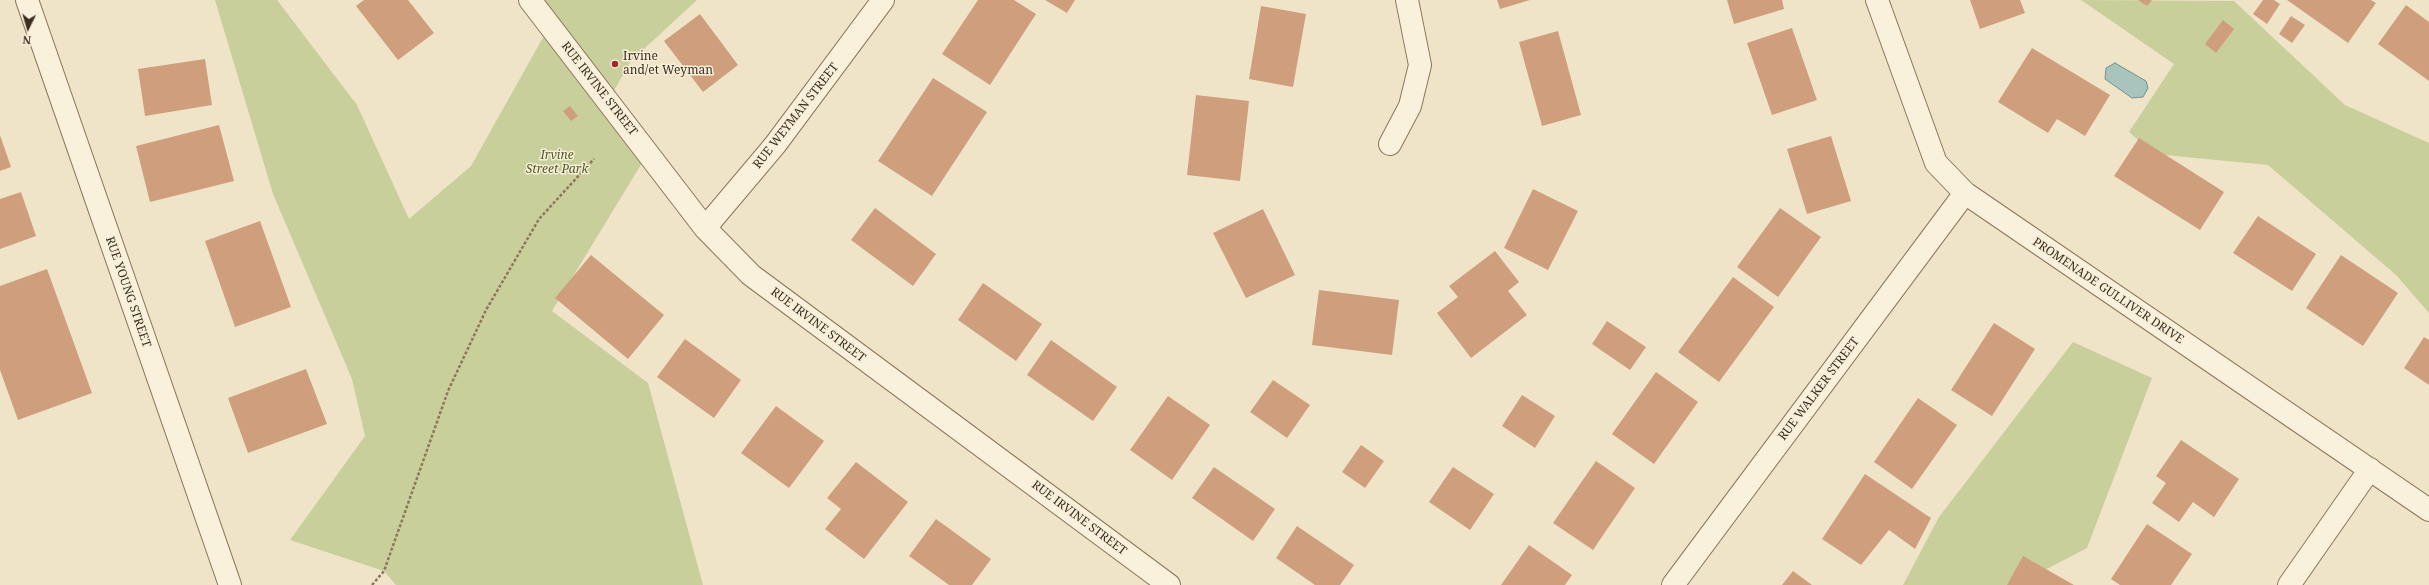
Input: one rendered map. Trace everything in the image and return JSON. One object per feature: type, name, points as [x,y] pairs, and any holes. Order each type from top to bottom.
[{"type":"street","name":"RUE YOUNG STREET","points":[[27,0],[230,585]]},
{"type":"street","name":"RUE IRVINE STREET","points":[[530,0],[705,228],[751,275],[1169,585]]},
{"type":"street","name":"RUE WEYMAN STREET","points":[[705,228],[775,145],[883,0]]},
{"type":"street","points":[[1390,144],[1410,106],[1420,65],[1407,0]]},
{"type":"street","name":"PROMENADE GULLIVER DRIVE","points":[[1877,0],[1936,163],[1965,193],[2429,510]]},
{"type":"street","name":"RUE WALKER STREET","points":[[1673,585],[1965,193]]},
{"type":"street","points":[[2289,585],[2370,469]]},
{"type":"path","points":[[372,585],[384,571],[448,391],[486,310],[539,219],[594,159]]},
{"type":"green space","name":"Irvine Street Park","points":[[215,0],[277,0],[357,105],[409,219],[471,166],[550,25],[530,0],[697,0],[631,61],[608,101],[648,153],[552,311],[648,383],[703,585],[396,585],[384,571],[290,540],[365,436],[352,379],[273,194]]},
{"type":"green space","points":[[2081,0],[2234,1],[2345,105],[2429,143],[2429,313],[2396,275],[2268,165],[2154,154],[2129,132],[2174,64]]},
{"type":"green space","points":[[2073,342],[2152,378],[2087,548],[2016,585],[1903,585],[1939,517]]},
{"type":"water","points":[[2115,63],[2146,81],[2148,88],[2143,97],[2132,98],[2105,79],[2106,68]]},
{"type":"building","points":[[364,0],[408,0],[434,33],[398,60],[356,6]]},
{"type":"building","points":[[978,0],[1014,0],[1036,14],[990,85],[942,54]]},
{"type":"building","points":[[1045,0],[1075,0],[1067,13]]},
{"type":"building","points":[[1497,0],[1530,0],[1500,9]]},
{"type":"building","points":[[1727,0],[1782,0],[1784,9],[1734,24]]},
{"type":"building","points":[[1970,0],[2020,0],[2025,13],[1980,29]]},
{"type":"building","points":[[2138,0],[2152,0],[2147,6]]},
{"type":"building","points":[[2263,0],[2274,0],[2280,4],[2267,24],[2253,14]]},
{"type":"building","points":[[2287,0],[2371,0],[2376,3],[2348,43]]},
{"type":"building","points":[[2406,5],[2429,22],[2429,81],[2378,44]]},
{"type":"building","points":[[1261,6],[1306,14],[1293,87],[1249,79]]},
{"type":"building","points":[[700,14],[738,65],[703,92],[664,41]]},
{"type":"building","points":[[2291,16],[2305,25],[2292,43],[2279,34]]},
{"type":"building","points":[[2223,20],[2234,29],[2216,53],[2205,44]]},
{"type":"building","points":[[1792,28],[1817,100],[1772,115],[1747,43]]},
{"type":"building","points":[[1558,31],[1581,115],[1542,126],[1519,42]]},
{"type":"building","points":[[2032,48],[2110,95],[2085,136],[2057,119],[2048,133],[1998,102]]},
{"type":"building","points":[[205,59],[212,105],[145,116],[138,69]]},
{"type":"building","points":[[933,78],[987,112],[932,196],[878,161]]},
{"type":"building","points":[[1196,95],[1249,101],[1240,181],[1187,175]]},
{"type":"building","points":[[570,106],[578,116],[571,121],[563,111]]},
{"type":"building","points":[[219,125],[234,181],[150,202],[136,146]]},
{"type":"building","points":[[0,135],[11,167],[0,171]]},
{"type":"building","points":[[1831,136],[1851,201],[1807,214],[1787,149]]},
{"type":"building","points":[[2139,138],[2224,192],[2200,230],[2114,176]]},
{"type":"building","points":[[1533,189],[1578,211],[1548,270],[1504,248]]},
{"type":"building","points":[[21,192],[36,236],[0,249],[0,199]]},
{"type":"building","points":[[875,208],[936,254],[913,286],[851,240]]},
{"type":"building","points":[[1780,208],[1821,237],[1778,297],[1737,267]]},
{"type":"building","points":[[1263,209],[1295,275],[1246,298],[1213,233]]},
{"type":"building","points":[[2258,216],[2316,254],[2292,291],[2233,253]]},
{"type":"building","points":[[260,221],[291,307],[235,327],[205,241]]},
{"type":"building","points":[[1495,251],[1519,282],[1508,291],[1527,315],[1471,358],[1437,313],[1458,297],[1449,286]]},
{"type":"building","points":[[591,255],[664,315],[628,359],[555,298]]},
{"type":"building","points":[[2341,255],[2398,293],[2363,346],[2306,308]]},
{"type":"building","points":[[47,269],[92,393],[18,420],[0,370],[0,286]]},
{"type":"building","points":[[1733,277],[1774,307],[1719,382],[1678,352]]},
{"type":"building","points":[[983,283],[1042,324],[1016,361],[958,320]]},
{"type":"building","points":[[1319,290],[1399,300],[1392,355],[1312,345]]},
{"type":"building","points":[[1607,321],[1646,347],[1630,370],[1592,344]]},
{"type":"building","points":[[1994,323],[2035,349],[1992,416],[1951,390]]},
{"type":"building","points":[[2424,337],[2429,340],[2429,385],[2404,368]]},
{"type":"building","points":[[685,339],[741,380],[714,418],[657,377]]},
{"type":"building","points":[[1051,340],[1117,387],[1093,421],[1027,375]]},
{"type":"building","points":[[306,369],[327,424],[248,453],[228,398]]},
{"type":"building","points":[[1656,372],[1698,402],[1654,464],[1612,434]]},
{"type":"building","points":[[1273,380],[1310,405],[1287,438],[1250,412]]},
{"type":"building","points":[[1522,395],[1555,416],[1535,448],[1502,426]]},
{"type":"building","points":[[1168,396],[1210,425],[1172,480],[1130,450]]},
{"type":"building","points":[[1918,398],[1957,425],[1912,489],[1874,462]]},
{"type":"building","points":[[776,406],[824,441],[789,488],[741,453]]},
{"type":"building","points":[[2181,440],[2239,479],[2214,517],[2193,502],[2179,522],[2152,503],[2166,483],[2156,476]]},
{"type":"building","points":[[1361,445],[1384,461],[1365,488],[1342,472]]},
{"type":"building","points":[[1596,461],[1635,488],[1593,550],[1553,523]]},
{"type":"building","points":[[856,462],[908,502],[864,559],[825,529],[841,509],[827,498]]},
{"type":"building","points":[[1214,467],[1275,509],[1253,541],[1192,498]]},
{"type":"building","points":[[1453,467],[1494,494],[1470,530],[1429,502]]},
{"type":"building","points":[[1865,474],[1931,518],[1915,549],[1889,530],[1861,565],[1822,539]]},
{"type":"building","points":[[936,519],[991,559],[972,585],[949,585],[909,556]]},
{"type":"building","points":[[2147,524],[2192,554],[2171,585],[2120,585],[2111,579]]},
{"type":"building","points":[[1297,526],[1354,565],[1340,585],[1315,585],[1276,558]]},
{"type":"building","points":[[1529,545],[1572,575],[1565,585],[1501,585]]},
{"type":"building","points":[[2023,556],[2074,585],[2007,585]]},
{"type":"building","points":[[1793,571],[1812,585],[1782,585]]},
{"type":"place","name":"Irvine and/et Weyman","points":[[615,64]]}]
